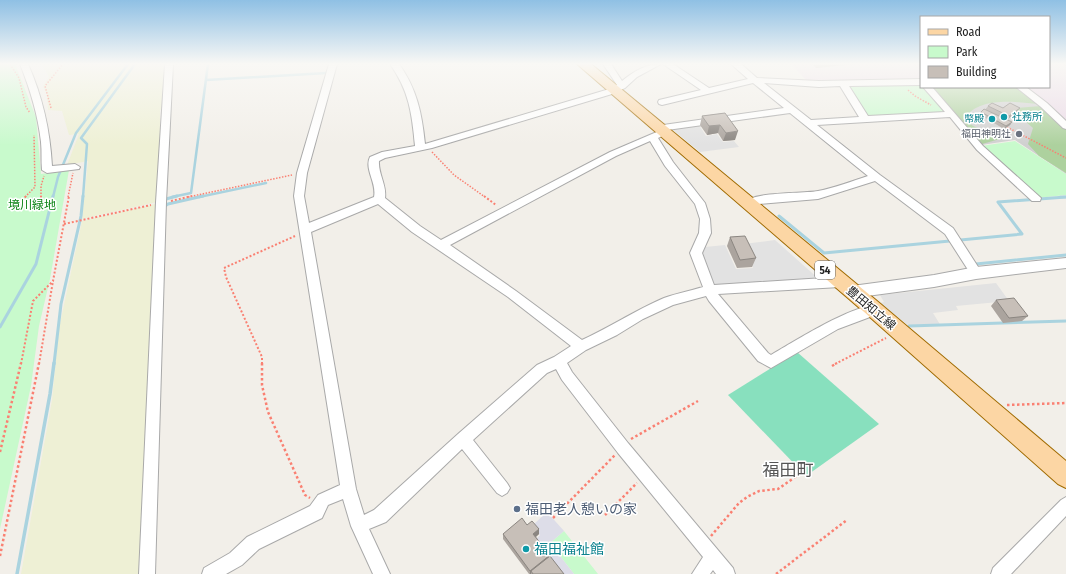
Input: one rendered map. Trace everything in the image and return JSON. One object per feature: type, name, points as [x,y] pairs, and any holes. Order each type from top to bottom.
[{"type":"main road","name":"豊田知立線","points":[[621,91],[659,132],[748,204],[874,310],[1066,476]]},
{"type":"street","points":[[35,91],[40,107],[45,137],[46,171],[73,167]]},
{"type":"street","points":[[147,574],[161,202],[167,91]]},
{"type":"street","points":[[325,91],[302,173],[299,196],[348,489],[359,526],[382,574]]},
{"type":"street","points":[[411,91],[424,146]]},
{"type":"street","points":[[304,231],[379,200],[381,194],[373,165],[374,159],[382,155],[424,146],[609,91]]},
{"type":"street","points":[[662,102],[708,91]]},
{"type":"street","points":[[767,91],[876,177],[949,231],[976,273]]},
{"type":"street","points":[[847,91],[866,120]]},
{"type":"street","points":[[931,91],[980,148],[1036,198]]},
{"type":"street","points":[[1025,91],[1044,105],[1066,126]]},
{"type":"street","points":[[441,245],[659,132],[791,110]]},
{"type":"street","points":[[807,123],[952,114]]},
{"type":"street","points":[[659,132],[669,164],[700,203],[704,219],[705,234],[696,254],[714,298],[763,357],[771,362],[823,331],[858,314],[874,310]]},
{"type":"street","points":[[748,204],[758,200],[818,195],[876,177]]},
{"type":"street","points":[[379,200],[416,230],[441,245],[542,316],[581,346]]},
{"type":"street","points":[[359,526],[380,516],[463,439],[542,369],[559,361],[581,346],[670,301],[711,290],[846,287],[934,281],[976,273],[1066,263]]},
{"type":"street","points":[[559,361],[568,376],[622,447],[727,574]]},
{"type":"street","points":[[463,439],[502,488]]},
{"type":"street","points":[[210,574],[236,559],[253,543],[316,512],[323,500],[348,489]]},
{"type":"street","points":[[999,574],[1066,506]]},
{"type":"street","points":[[700,574],[713,557]]},
{"type":"path","points":[[22,91],[26,107],[31,116]]},
{"type":"path","points":[[46,91],[51,108]]},
{"type":"path","points":[[909,91],[915,96],[934,106]]},
{"type":"path","points":[[1007,127],[1066,158]]},
{"type":"path","points":[[34,133],[33,153],[35,187],[23,200],[23,203],[33,203],[41,199],[41,186],[46,171]]},
{"type":"path","points":[[424,146],[431,150],[447,170],[505,212]]},
{"type":"path","points":[[0,556],[35,388],[73,167]]},
{"type":"path","points":[[64,224],[302,173]]},
{"type":"path","points":[[304,231],[224,268],[226,277],[262,357],[262,386],[268,412],[305,495],[312,499],[323,500]]},
{"type":"path","points":[[0,452],[15,393],[33,301],[46,286],[53,281]]},
{"type":"path","points":[[832,366],[899,332]]},
{"type":"path","points":[[552,518],[622,447],[666,418],[698,401]]},
{"type":"path","points":[[1006,405],[1066,403]]},
{"type":"path","points":[[702,545],[739,503],[747,497],[759,491],[778,489],[804,471]]},
{"type":"path","points":[[605,515],[645,476]]},
{"type":"path","points":[[776,574],[847,520]]},
{"type":"shaded area","name":"福田神明社","points":[[932,91],[1023,91],[1042,105],[1066,129],[1066,174],[1015,140],[981,145]]},
{"type":"shaded area","points":[[1027,91],[1066,91],[1066,123]]},
{"type":"shaded area","points":[[699,125],[706,136],[717,134],[723,142],[734,141],[739,147],[700,152],[672,129]]},
{"type":"shaded area","points":[[775,240],[820,280],[713,287],[700,254],[705,247],[725,245],[736,269],[753,268],[743,244]]},
{"type":"shaded area","points":[[996,283],[1009,301],[956,306],[958,310],[933,313],[941,326],[909,326],[880,303],[884,302],[880,295]]},
{"type":"shaded area","points":[[547,512],[564,531],[550,543],[574,574],[560,574],[535,540],[540,535],[533,525]]},
{"type":"green space","name":"境川緑地","points":[[0,91],[26,91],[36,117],[41,174],[69,170],[50,279],[39,326],[31,386],[0,529]]},
{"type":"green space","points":[[45,91],[165,91],[164,109],[160,110],[160,129],[163,129],[157,202],[82,219],[88,161],[67,165],[79,134],[69,135],[62,111],[48,110],[47,95]]},
{"type":"green space","points":[[849,91],[927,91],[948,113],[867,119]]},
{"type":"green space","points":[[933,91],[1021,91],[1038,104],[998,102],[979,107],[971,112],[964,119],[968,123],[984,131],[1007,137],[982,144]]},
{"type":"green space","points":[[1041,106],[1066,129],[1066,173],[1039,156],[1028,144],[1033,128],[1017,114],[1015,108]]},
{"type":"green space","points":[[1015,141],[1066,174],[1066,195],[1037,198],[981,146]]},
{"type":"green space","points":[[155,204],[159,205],[140,574],[21,574],[52,400],[59,328],[82,221]]},
{"type":"green space","points":[[797,352],[879,424],[806,476],[728,395]]},
{"type":"green space","points":[[564,531],[598,574],[574,574],[550,543]]},
{"type":"building","points":[[992,103],[1003,108],[1010,103],[1020,108],[1009,116],[988,106]]},
{"type":"building","points":[[984,109],[1012,122],[1006,126],[981,112]]},
{"type":"building","points":[[725,113],[738,131],[726,133],[720,125],[709,126],[702,116]]},
{"type":"building","points":[[745,236],[756,258],[740,260],[730,237]]},
{"type":"building","points":[[1014,298],[1028,316],[1009,318],[996,300]]},
{"type":"building","name":"福田福祉館","points":[[522,518],[527,525],[532,521],[539,529],[533,534],[550,555],[530,571],[503,534]]},
{"type":"building","points":[[550,556],[564,574],[533,574],[531,571]]},
{"type":"waterway","points":[[53,197],[58,177],[76,133],[108,91]]},
{"type":"waterway","points":[[83,197],[87,144],[81,138],[115,91]]},
{"type":"waterway","points":[[172,197],[191,193],[204,91]]},
{"type":"waterway","points":[[199,197],[266,183]]},
{"type":"waterway","points":[[0,327],[36,264],[53,196]]},
{"type":"waterway","points":[[54,364],[61,304],[81,216],[83,196]]},
{"type":"waterway","points":[[166,199],[177,196]]},
{"type":"waterway","points":[[165,206],[203,196]]},
{"type":"waterway","points":[[779,216],[824,253],[1022,234],[998,202],[1066,197],[1060,197]]},
{"type":"waterway","points":[[976,264],[1066,255]]},
{"type":"waterway","points":[[909,326],[1066,321]]},
{"type":"waterway","points":[[17,574],[50,394],[54,363]]},
{"type":"place","name":"社務所","points":[[1004,117]]},
{"type":"place","name":"幣殿","points":[[992,119]]},
{"type":"place","name":"福田神明社","points":[[1019,134]]},
{"type":"place","name":"福田老人憩いの家","points":[[517,509]]},
{"type":"place","name":"福田福祉館","points":[[526,549]]},
{"type":"district","name":"福田町","points":[[788,470]]}]
